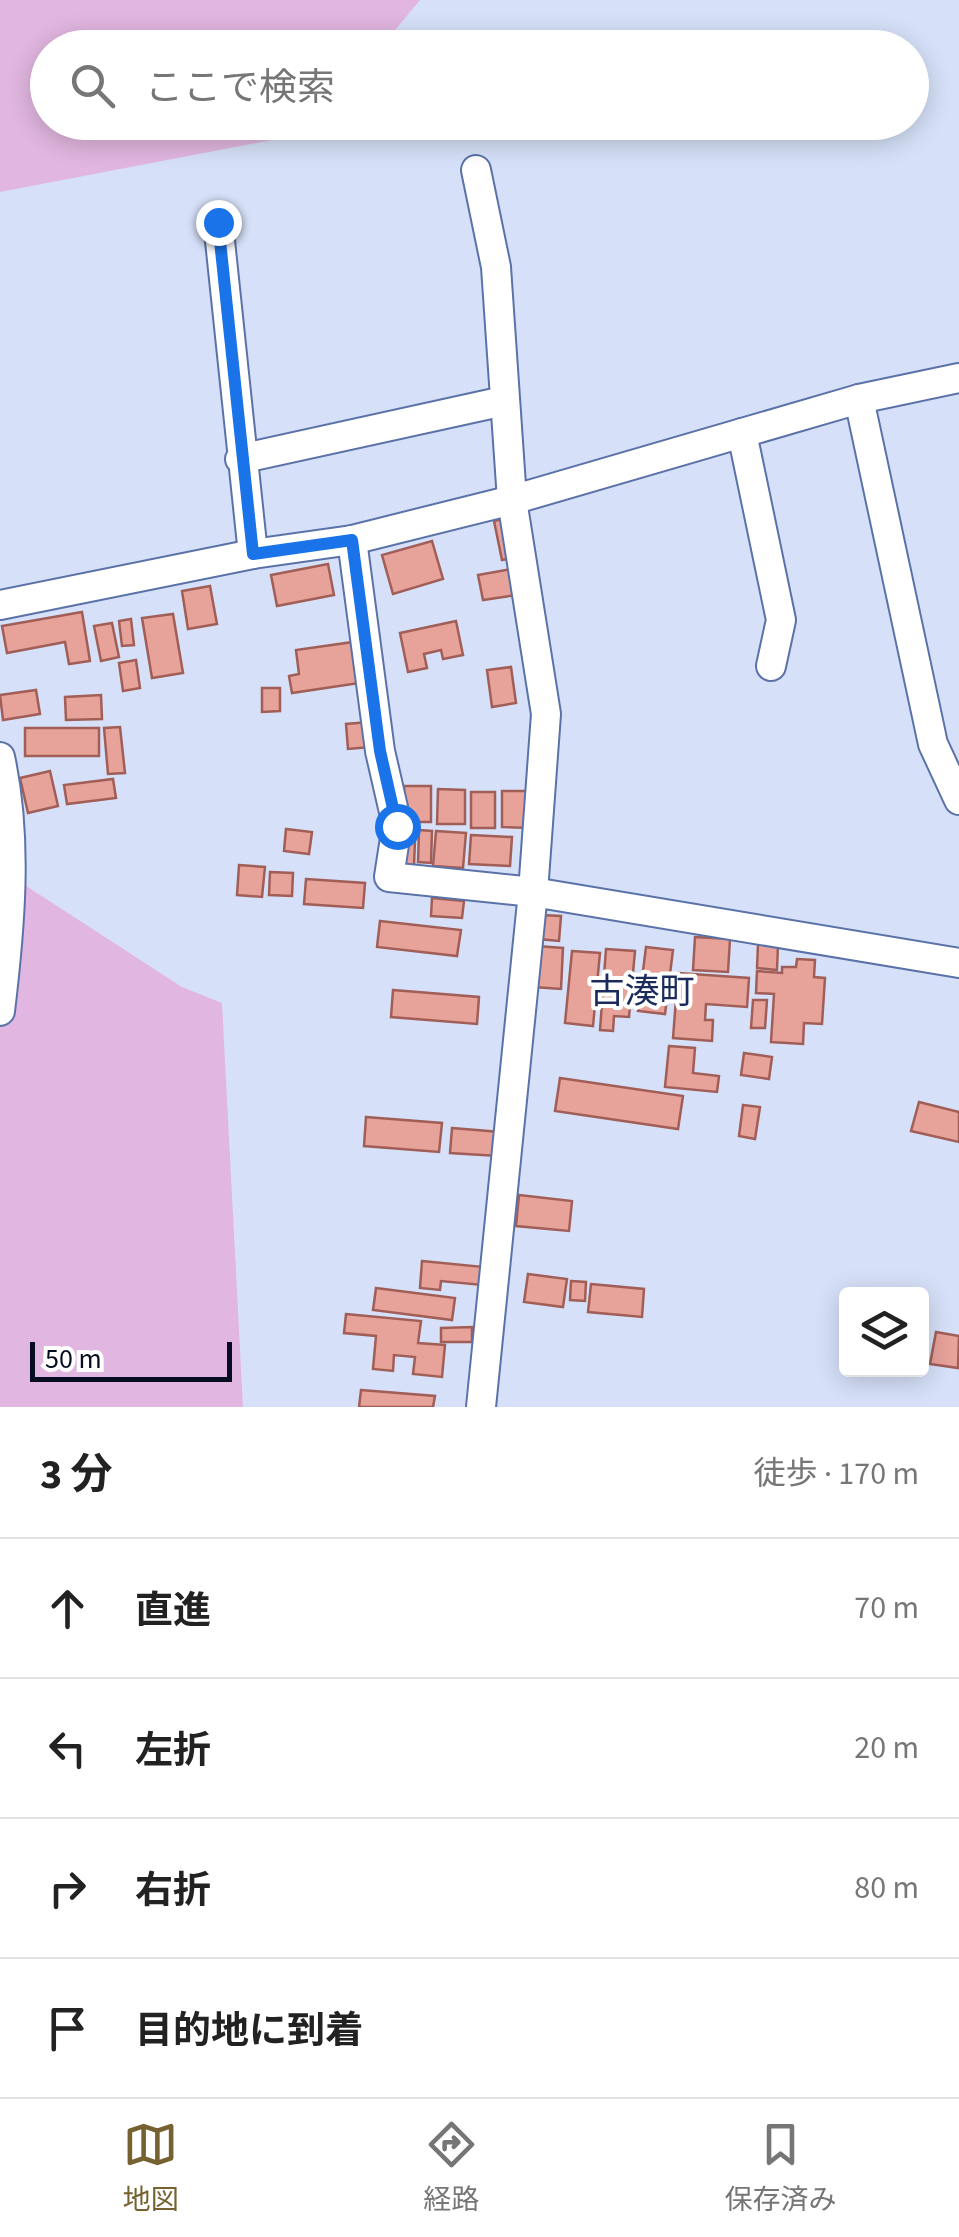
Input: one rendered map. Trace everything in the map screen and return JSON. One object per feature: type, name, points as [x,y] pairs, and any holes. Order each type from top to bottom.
[{"type":"street","points":[[476,170],[496,267],[512,500],[546,714],[533,892],[481,1407]]},
{"type":"street","points":[[218,222],[253,554]]},
{"type":"street","points":[[0,605],[253,554],[352,540],[512,500],[859,399],[959,378]]},
{"type":"street","points":[[859,399],[933,744],[959,800]]},
{"type":"street","points":[[240,459],[504,400]]},
{"type":"street","points":[[742,434],[781,620],[770,666]]},
{"type":"street","points":[[352,540],[380,751],[397,826],[389,877],[533,892],[959,964]]},
{"type":"street","points":[[0,757],[9,844],[9,935],[0,1011]]},
{"type":"shaded area","points":[[0,0],[420,0],[395,30],[30,30],[30,140],[272,140],[0,192]]},
{"type":"shaded area","points":[[0,869],[182,987],[222,1003],[243,1407],[0,1407]]},
{"type":"building","points":[[508,518],[517,557],[502,560],[494,521]]},
{"type":"building","points":[[432,541],[443,579],[393,594],[382,555]]},
{"type":"building","points":[[328,564],[334,595],[277,606],[271,575]]},
{"type":"building","points":[[512,569],[516,595],[483,600],[478,575]]},
{"type":"building","points":[[210,586],[217,624],[188,629],[182,591]]},
{"type":"building","points":[[82,612],[90,661],[69,664],[65,642],[7,653],[2,626]]},
{"type":"building","points":[[173,614],[183,673],[152,678],[142,618]]},
{"type":"building","points":[[131,619],[134,645],[122,646],[119,621]]},
{"type":"building","points":[[456,621],[463,655],[443,659],[441,650],[424,654],[427,668],[408,672],[400,633]]},
{"type":"building","points":[[112,623],[119,657],[101,661],[94,626]]},
{"type":"building","points":[[360,641],[366,682],[292,693],[289,676],[299,674],[296,650]]},
{"type":"building","points":[[136,660],[140,688],[123,691],[119,663]]},
{"type":"building","points":[[511,667],[516,703],[492,707],[487,670]]},
{"type":"building","points":[[262,688],[280,688],[280,711],[262,712]]},
{"type":"building","points":[[36,690],[40,714],[3,720],[0,695]]},
{"type":"building","points":[[101,695],[102,719],[66,720],[65,697]]},
{"type":"building","points":[[368,722],[370,747],[348,749],[346,724]]},
{"type":"building","points":[[120,727],[125,773],[108,774],[104,728]]},
{"type":"building","points":[[25,728],[99,728],[99,756],[25,756]]},
{"type":"building","points":[[50,771],[58,806],[28,813],[20,778]]},
{"type":"building","points":[[113,779],[116,798],[67,804],[64,785]]},
{"type":"building","points":[[404,786],[431,786],[431,822],[405,822]]},
{"type":"building","points":[[438,789],[465,790],[465,824],[437,824]]},
{"type":"building","points":[[502,791],[528,791],[528,828],[502,827]]},
{"type":"building","points":[[471,792],[495,792],[495,828],[471,828]]},
{"type":"building","points":[[286,829],[312,832],[309,854],[284,851]]},
{"type":"building","points":[[419,830],[432,831],[431,863],[418,862]]},
{"type":"building","points":[[436,831],[466,833],[463,868],[433,866]]},
{"type":"building","points":[[471,835],[512,837],[510,866],[469,864]]},
{"type":"building","points":[[400,840],[415,840],[414,866],[400,866]]},
{"type":"building","points":[[239,865],[265,867],[262,897],[237,895]]},
{"type":"building","points":[[270,872],[293,873],[292,896],[269,895]]},
{"type":"building","points":[[306,879],[365,883],[363,908],[304,904]]},
{"type":"building","points":[[432,898],[464,901],[462,918],[431,916]]},
{"type":"building","points":[[540,915],[561,916],[559,941],[538,939]]},
{"type":"building","points":[[380,921],[461,930],[457,956],[377,947]]},
{"type":"building","points":[[695,937],[730,939],[728,972],[693,970]]},
{"type":"building","points":[[758,944],[778,945],[777,970],[757,968]]},
{"type":"building","points":[[537,946],[563,948],[561,989],[534,987]]},
{"type":"building","points":[[646,947],[673,950],[665,1014],[638,1011]]},
{"type":"building","points":[[606,949],[635,951],[629,1017],[614,1016],[613,1031],[600,1030]]},
{"type":"building","points":[[572,951],[600,953],[593,1026],[565,1023]]},
{"type":"building","points":[[797,959],[815,960],[814,977],[825,978],[822,1024],[804,1023],[803,1044],[771,1042],[774,994],[756,993],[757,971],[782,973],[782,967],[796,967]]},
{"type":"building","points":[[678,973],[749,978],[747,1007],[706,1004],[705,1020],[713,1020],[712,1041],[673,1038]]},
{"type":"building","points":[[393,990],[479,997],[477,1024],[391,1017]]},
{"type":"building","points":[[753,1000],[767,1000],[765,1028],[751,1028]]},
{"type":"building","points":[[669,1046],[695,1048],[693,1073],[719,1076],[717,1092],[665,1087]]},
{"type":"building","points":[[744,1053],[772,1057],[769,1079],[741,1075]]},
{"type":"building","points":[[560,1078],[683,1096],[678,1129],[555,1111]]},
{"type":"building","points":[[919,1102],[959,1112],[959,1142],[911,1131]]},
{"type":"building","points":[[743,1105],[760,1107],[755,1139],[739,1136]]},
{"type":"building","points":[[366,1117],[442,1123],[439,1152],[364,1146]]},
{"type":"building","points":[[452,1128],[500,1132],[498,1156],[450,1153]]},
{"type":"building","points":[[519,1195],[572,1201],[569,1231],[516,1226]]},
{"type":"building","points":[[422,1261],[484,1267],[482,1285],[441,1281],[440,1290],[420,1288]]},
{"type":"building","points":[[528,1274],[567,1279],[563,1307],[524,1302]]},
{"type":"building","points":[[571,1281],[586,1282],[585,1301],[570,1300]]},
{"type":"building","points":[[591,1284],[644,1289],[642,1317],[588,1312]]},
{"type":"building","points":[[376,1288],[455,1298],[452,1320],[373,1310]]},
{"type":"building","points":[[346,1314],[421,1321],[418,1343],[445,1345],[442,1377],[413,1374],[415,1357],[394,1355],[393,1371],[373,1369],[376,1336],[344,1333]]},
{"type":"building","points":[[472,1327],[472,1342],[441,1342],[441,1328]]},
{"type":"building","points":[[936,1332],[959,1336],[958,1368],[930,1364]]},
{"type":"building","points":[[361,1390],[435,1396],[433,1407],[359,1407]]},
{"type":"district","name":"古湊町","points":[[642,991]]},
{"type":"route","points":[[218,222],[253,554],[352,540],[380,751],[397,826]]}]
